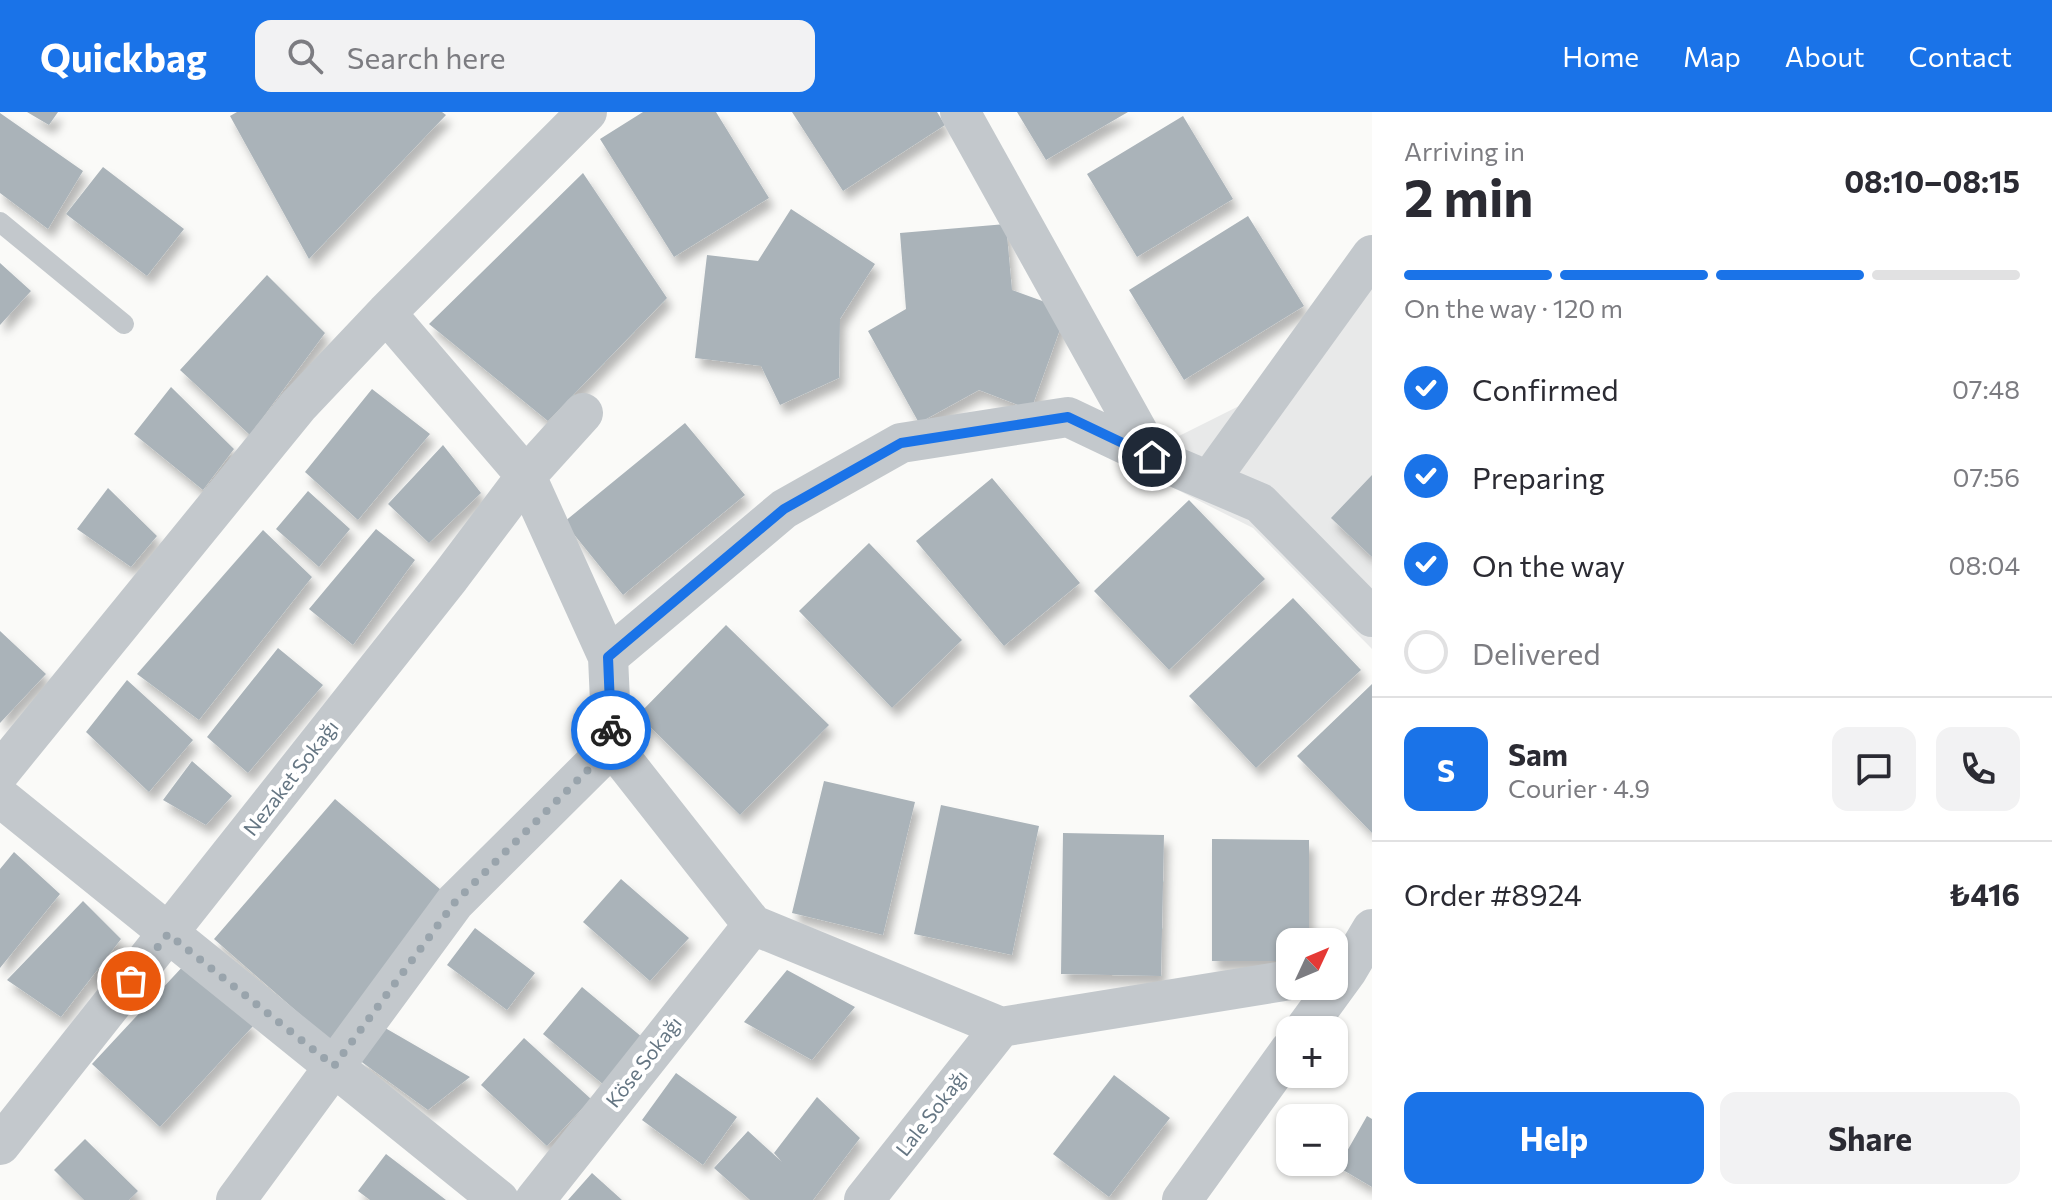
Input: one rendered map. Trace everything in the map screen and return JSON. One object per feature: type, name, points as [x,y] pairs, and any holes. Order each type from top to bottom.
[{"type":"street","points":[[0,772],[298,406],[386,313],[587,112]]},
{"type":"street","points":[[960,112],[1152,457]]},
{"type":"street","points":[[1209,481],[1372,255]]},
{"type":"street","points":[[386,313],[526,476],[608,657],[612,746],[753,925],[1001,1027],[1276,982]]},
{"type":"street","name":"Nezaket Sokağı","points":[[0,1145],[450,577],[526,476],[583,413]]},
{"type":"street","points":[[608,657],[784,509],[901,443],[1068,417],[1260,503],[1372,617]]},
{"type":"street","points":[[236,1200],[455,902],[612,746]]},
{"type":"street","points":[[0,797],[499,1200]]},
{"type":"street","name":"Köse Sokağı","points":[[535,1200],[753,925]]},
{"type":"street","points":[[1348,961],[1372,929]]},
{"type":"street","name":"Lale Sokağı","points":[[864,1200],[1001,1027]]},
{"type":"street","points":[[1182,1200],[1276,1069]]},
{"type":"lane","points":[[0,222],[124,324]]},
{"type":"shaded area","points":[[1372,238],[1372,649],[1253,528],[1134,468],[1173,439],[1245,403]]},
{"type":"building","points":[[27,112],[58,112],[49,125]]},
{"type":"building","points":[[237,112],[442,112],[446,115],[309,259],[230,116]]},
{"type":"building","points":[[643,112],[716,112],[769,198],[674,257],[600,139]]},
{"type":"building","points":[[792,112],[937,112],[945,125],[843,191]]},
{"type":"building","points":[[1017,112],[1128,112],[1046,160]]},
{"type":"building","points":[[0,113],[83,171],[48,229],[0,193]]},
{"type":"building","points":[[1183,116],[1233,199],[1137,257],[1087,174]]},
{"type":"building","points":[[103,167],[184,229],[147,276],[66,214]]},
{"type":"building","points":[[583,173],[667,298],[548,421],[429,324]]},
{"type":"building","points":[[791,209],[875,264],[840,319],[839,378],[780,405],[761,366],[695,358],[707,255],[758,261]]},
{"type":"building","points":[[1248,216],[1304,306],[1184,380],[1129,290]]},
{"type":"building","points":[[1006,224],[1012,290],[1067,310],[1031,410],[979,390],[919,423],[868,331],[906,309],[900,233]]},
{"type":"building","points":[[0,263],[31,291],[0,325]]},
{"type":"building","points":[[267,275],[325,333],[250,435],[180,370]]},
{"type":"building","points":[[171,387],[234,449],[203,490],[134,434]]},
{"type":"building","points":[[372,389],[430,434],[358,520],[305,472]]},
{"type":"building","points":[[685,423],[745,495],[623,595],[564,522]]},
{"type":"building","points":[[443,445],[481,493],[429,543],[388,504]]},
{"type":"building","points":[[1372,475],[1372,557],[1331,518]]},
{"type":"building","points":[[992,478],[1080,583],[1004,646],[916,541]]},
{"type":"building","points":[[108,488],[157,536],[131,567],[77,529]]},
{"type":"building","points":[[308,491],[350,529],[319,567],[276,529]]},
{"type":"building","points":[[1189,500],[1265,579],[1169,670],[1094,591]]},
{"type":"building","points":[[376,529],[415,560],[353,645],[309,609]]},
{"type":"building","points":[[263,530],[312,577],[199,720],[137,674]]},
{"type":"building","points":[[869,543],[962,640],[892,708],[799,611]]},
{"type":"building","points":[[1293,598],[1361,670],[1256,768],[1189,696]]},
{"type":"building","points":[[726,625],[829,725],[740,815],[638,715]]},
{"type":"building","points":[[0,631],[46,674],[0,723]]},
{"type":"building","points":[[278,648],[323,685],[248,773],[207,737]]},
{"type":"building","points":[[127,680],[193,740],[149,792],[86,732]]},
{"type":"building","points":[[1372,684],[1372,833],[1297,756]]},
{"type":"building","points":[[192,761],[232,796],[206,825],[163,800]]},
{"type":"building","points":[[824,781],[915,802],[883,935],[792,913]]},
{"type":"building","points":[[335,799],[455,902],[333,1043],[214,939]]},
{"type":"building","points":[[941,805],[1039,826],[1012,955],[914,934]]},
{"type":"building","points":[[1063,833],[1164,835],[1161,976],[1061,974]]},
{"type":"building","points":[[1212,839],[1309,840],[1309,928],[1276,928],[1276,961],[1212,961]]},
{"type":"building","points":[[14,852],[60,894],[0,968],[0,869]]},
{"type":"building","points":[[621,879],[689,938],[650,981],[583,922]]},
{"type":"building","points":[[83,901],[121,939],[61,1017],[7,980]]},
{"type":"building","points":[[475,928],[535,973],[507,1010],[447,965]]},
{"type":"building","points":[[186,963],[253,1026],[160,1127],[92,1064]]},
{"type":"building","points":[[787,970],[855,1007],[812,1060],[744,1022]]},
{"type":"building","points":[[582,987],[649,1043],[610,1090],[543,1034]]},
{"type":"building","points":[[380,1025],[470,1077],[428,1110],[359,1060]]},
{"type":"building","points":[[524,1038],[591,1099],[547,1146],[481,1085]]},
{"type":"building","points":[[676,1073],[737,1117],[703,1165],[642,1120]]},
{"type":"building","points":[[1114,1075],[1170,1118],[1109,1197],[1053,1154]]},
{"type":"building","points":[[817,1097],[860,1138],[813,1200],[750,1200],[714,1168],[748,1131],[782,1162],[774,1153]]},
{"type":"building","points":[[1367,1116],[1372,1119],[1372,1187],[1348,1173],[1348,1149]]},
{"type":"building","points":[[85,1139],[138,1191],[129,1200],[84,1200],[54,1170]]},
{"type":"building","points":[[386,1154],[446,1200],[370,1200],[358,1191]]},
{"type":"building","points":[[592,1173],[622,1200],[568,1200]]},
{"type":"way so far","points":[[131,981],[168,934],[334,1066],[455,902],[612,746],[611,730]]},
{"type":"route","points":[[611,730],[608,657],[784,509],[901,443],[1068,417],[1152,457]]}]
